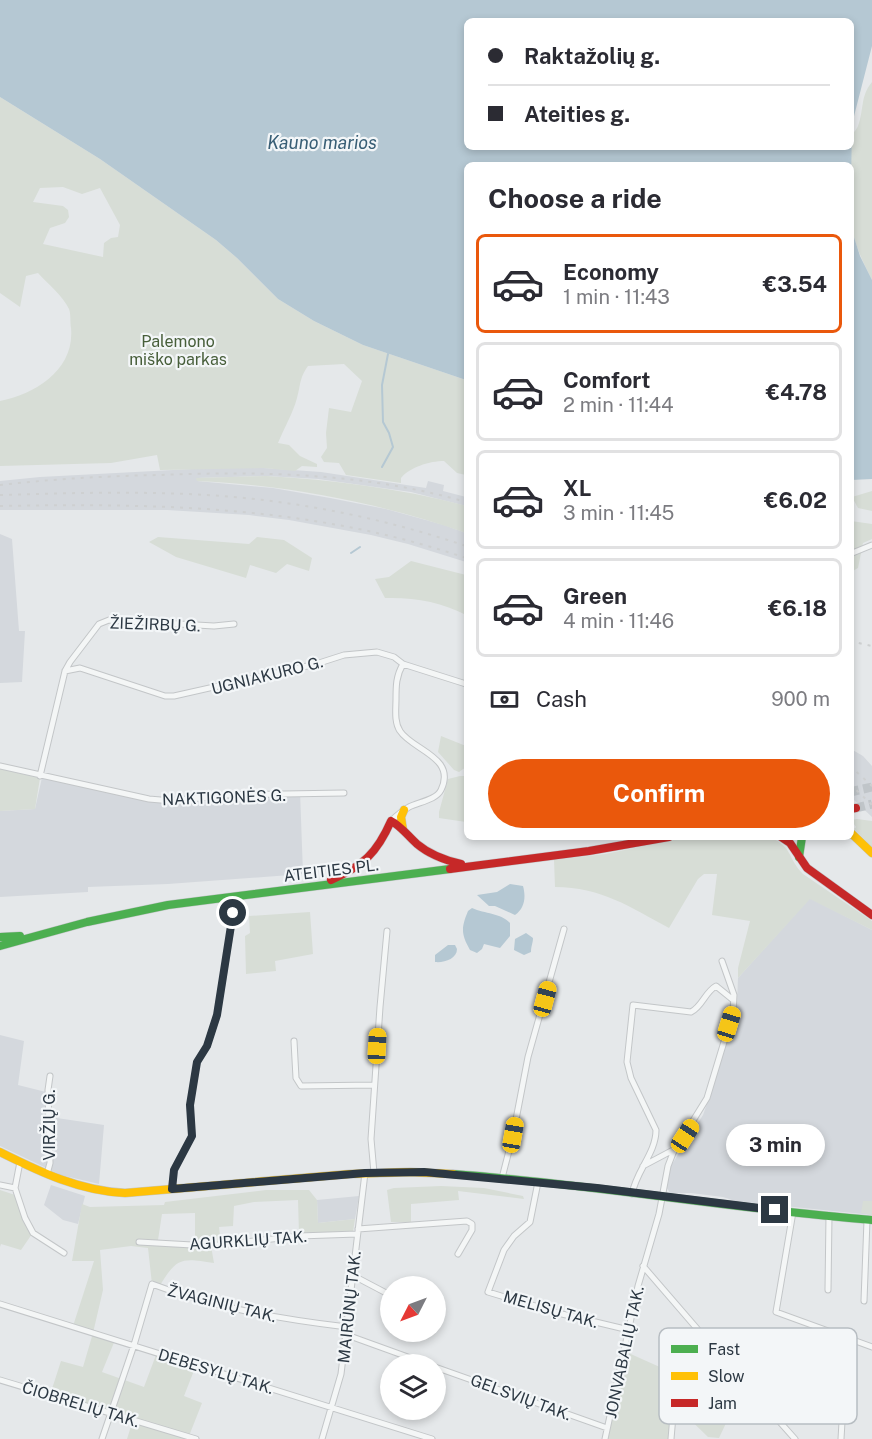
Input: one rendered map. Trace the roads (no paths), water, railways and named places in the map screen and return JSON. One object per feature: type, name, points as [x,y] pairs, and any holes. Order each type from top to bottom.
[{"type":"main road","points":[[403,830],[401,817],[404,810]]},
{"type":"main road","points":[[320,885],[359,867],[371,858],[380,846],[391,821],[434,857],[469,866]]},
{"type":"main road","points":[[854,835],[872,853]]},
{"type":"main road","name":"ATEITIES PL.","points":[[0,946],[87,922],[168,905],[609,848],[652,840]]},
{"type":"main road","points":[[785,840],[790,843],[807,868],[872,915]]},
{"type":"main road","points":[[799,858],[802,840]]},
{"type":"main road","points":[[0,937],[37,935]]},
{"type":"main road","points":[[0,1152],[69,1183],[114,1193],[365,1173],[441,1173],[870,1220]]},
{"type":"street","points":[[854,552],[872,545]]},
{"type":"street","name":"ŽIEŽIRBŲ G.","points":[[40,776],[65,671],[99,624],[103,621],[214,626],[234,624]]},
{"type":"street","name":"UGNIAKURO G.","points":[[65,671],[80,668],[165,696],[174,696],[316,664],[344,655],[377,652],[394,657],[403,664],[464,683]]},
{"type":"street","points":[[391,821],[404,810],[438,795],[443,780],[439,762],[404,736],[397,724],[396,683],[403,664]]},
{"type":"street","name":"NAKTIGONĖS G.","points":[[0,766],[149,799],[172,801],[227,795],[344,793]]},
{"type":"street","points":[[172,1189],[174,1170],[192,1136],[190,1105],[197,1062],[207,1046],[217,1015],[234,909]]},
{"type":"street","points":[[502,1178],[528,1057],[564,929]]},
{"type":"street","points":[[374,1173],[371,1139],[387,931]]},
{"type":"street","points":[[632,1194],[636,1180],[656,1140],[656,1131],[631,1078],[627,1062],[633,1005],[691,1012],[698,1008],[716,986],[732,999],[734,995],[722,961]]},
{"type":"street","name":"JONVABALIŲ TAK.","points":[[605,1439],[643,1266],[662,1198],[668,1166],[707,1098],[733,1012],[732,999]]},
{"type":"street","points":[[294,1041],[296,1078],[301,1086],[375,1085]]},
{"type":"street","name":"VIRŽIŲ G.","points":[[47,1174],[50,1162],[48,1090],[50,1076]]},
{"type":"street","points":[[643,1166],[677,1148]]},
{"type":"street","points":[[20,1162],[15,1188],[25,1218],[33,1233],[64,1254]]},
{"type":"street","name":"MAIRŪNŲ TAK.","points":[[322,1439],[341,1374],[365,1173]]},
{"type":"street","name":"MELISŲ TAK.","points":[[538,1182],[530,1222],[514,1236],[504,1250],[488,1292],[562,1314],[629,1330]]},
{"type":"street","points":[[0,1185],[15,1188]]},
{"type":"street","points":[[793,1212],[776,1312],[821,1328]]},
{"type":"street","points":[[828,1290],[830,1216]]},
{"type":"street","points":[[864,1301],[870,1220]]},
{"type":"street","name":"AGURKLIŲ TAK.","points":[[139,1242],[210,1246],[467,1221],[472,1224],[472,1230],[458,1254]]},
{"type":"street","points":[[643,1266],[696,1328]]},
{"type":"street","points":[[352,1275],[380,1290]]},
{"type":"street","name":"ŽVAGINIŲ TAK.","points":[[102,1439],[134,1346],[152,1284],[235,1308],[293,1321],[347,1327]]},
{"type":"street","name":"DEBESYLŲ TAK.","points":[[0,1304],[432,1439]]},
{"type":"street","points":[[347,1335],[400,1354]]},
{"type":"street","points":[[857,1341],[872,1347]]},
{"type":"street","name":"GELSVIŲ TAK.","points":[[446,1371],[607,1428]]},
{"type":"street","name":"ČIOBRELIŲ TAK.","points":[[0,1380],[196,1439]]},
{"type":"street","points":[[671,1439],[672,1424]]},
{"type":"street","points":[[782,1424],[795,1439]]},
{"type":"street","points":[[841,1439],[842,1424]]},
{"type":"water","name":"Kauno marios","points":[[0,0],[872,0],[872,46],[854,116],[854,18],[464,18],[464,150],[852,150],[851,162],[464,162],[464,379],[363,345],[314,321],[278,299],[216,240],[100,159],[0,97]]},
{"type":"water","name":"Kauno marios","points":[[854,237],[872,280],[872,479],[854,480]]},
{"type":"water","points":[[510,884],[523,886],[524,890],[523,906],[515,915],[495,906],[489,906],[477,895],[497,892]]},
{"type":"water","points":[[472,908],[497,915],[510,923],[510,936],[500,948],[484,944],[477,953],[470,950],[465,940],[463,927],[468,911]]},
{"type":"water","points":[[526,933],[533,940],[531,952],[524,955],[514,950],[515,939]]},
{"type":"water","points":[[448,945],[455,945],[457,949],[455,955],[446,961],[435,962],[435,955]]},
{"type":"waterway","points":[[382,467],[393,447],[383,422],[382,385],[388,354]]},
{"type":"waterway","points":[[351,553],[360,547]]},
{"type":"tunnel","points":[[854,791],[872,787]]},
{"type":"tunnel","points":[[856,808],[872,804]]},
{"type":"railway","points":[[0,485],[119,476],[275,474],[390,485],[464,501]]},
{"type":"railway","points":[[0,495],[129,493],[239,497],[338,512],[403,527],[464,545]]},
{"type":"railway","points":[[0,506],[178,507],[236,511],[351,528],[409,541],[464,557]]},
{"type":"railway","points":[[854,642],[872,646]]},
{"type":"railway","points":[[854,770],[872,786]]},
{"type":"railway","points":[[854,788],[872,805]]},
{"type":"park label","name":"Palemono miško parkas","points":[[178,350]]}]
